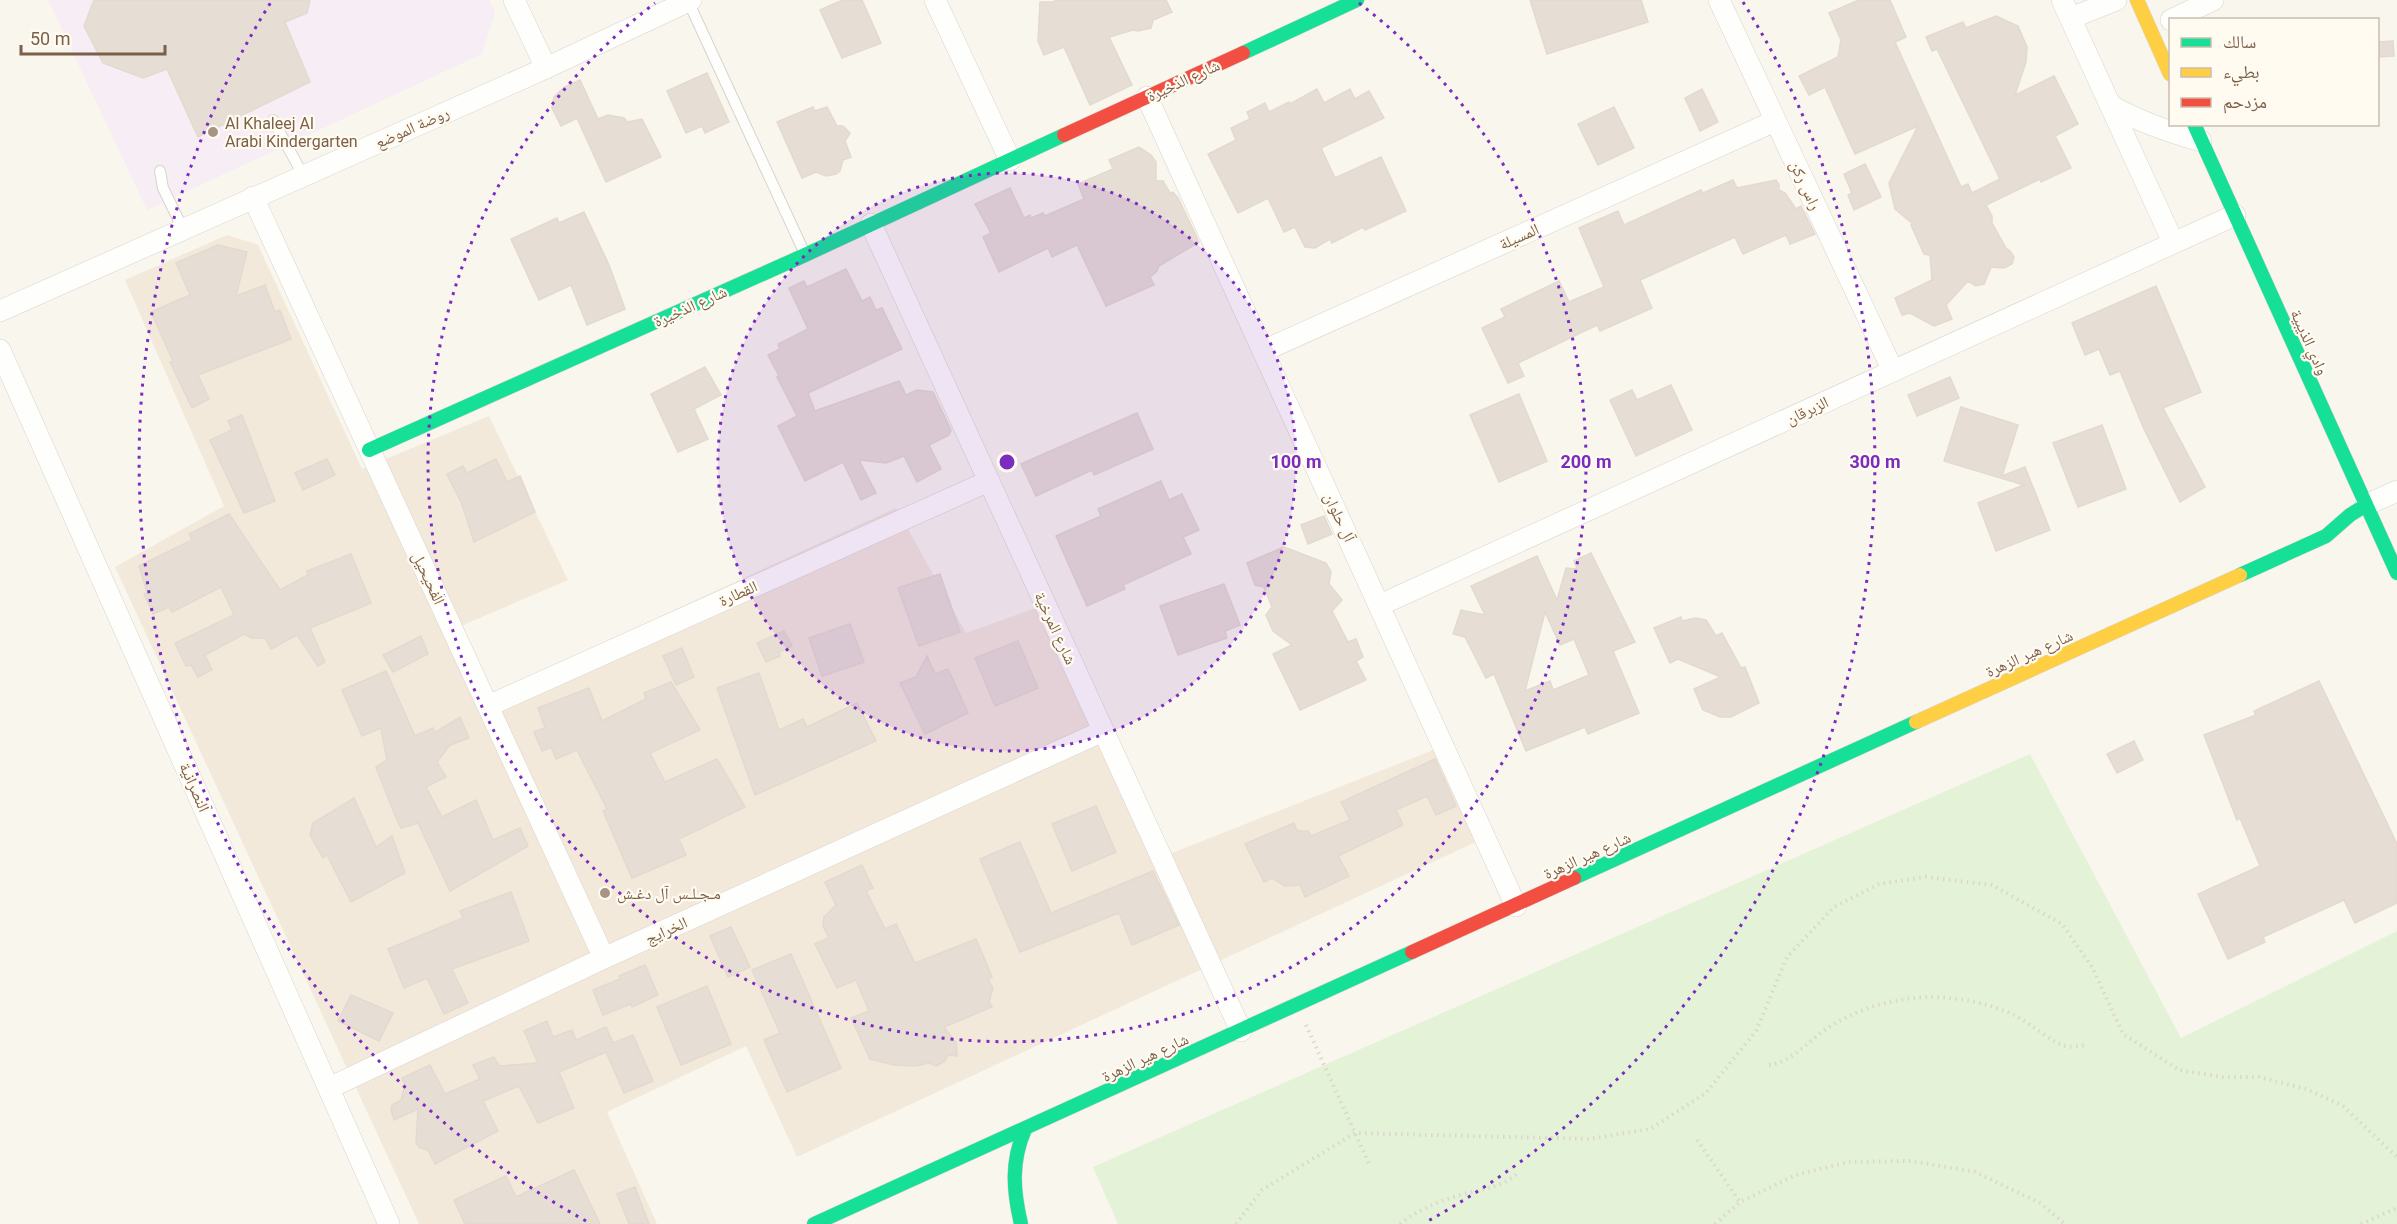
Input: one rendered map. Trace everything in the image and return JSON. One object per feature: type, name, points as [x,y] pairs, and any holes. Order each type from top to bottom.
[{"type":"street","points":[[514,0],[546,68]]},
{"type":"street","points":[[935,0],[1010,160]]},
{"type":"street","name":"شارع الذخيرة","points":[[369,450],[806,255],[1357,0]]},
{"type":"street","name":"راس ركن","points":[[1719,0],[1893,371]]},
{"type":"street","points":[[2116,0],[2066,9],[2173,243]]},
{"type":"street","points":[[2137,0],[2169,72]]},
{"type":"street","points":[[2175,18],[2212,0]]},
{"type":"street","name":"روضة الموضع","points":[[0,311],[546,68],[690,1]]},
{"type":"street","points":[[2150,29],[2169,21]]},
{"type":"street","name":"آل حلوان","points":[[1148,97],[1516,906]]},
{"type":"street","points":[[2110,105],[2134,119],[2169,132],[2197,133]]},
{"type":"street","name":"المسيلة","points":[[1263,351],[1776,121]]},
{"type":"street","name":"وادي الذيبية","points":[[2197,133],[2397,573]]},
{"type":"street","name":"الفحيحيل","points":[[253,197],[604,958]]},
{"type":"street","name":"الزبرقان","points":[[1380,605],[2235,215]]},
{"type":"street","name":"شارع المرخية","points":[[871,224],[1241,1031]]},
{"type":"street","name":"النصرانية","points":[[0,350],[389,1224]]},
{"type":"street","name":"القطارة","points":[[488,706],[988,481]]},
{"type":"street","points":[[2366,505],[2397,490]]},
{"type":"street","name":"شارع هير الزهرة","points":[[814,1224],[987,1151],[1025,1129],[2326,536],[2350,515],[2366,505]]},
{"type":"street","name":"الخرايج","points":[[329,1088],[604,958],[1103,731]]},
{"type":"street","points":[[1021,1224],[1012,1185],[1012,1168],[1016,1148],[1025,1129]]},
{"type":"street","points":[[1000,1170],[1008,1198],[1011,1224]]},
{"type":"lane","points":[[690,1],[806,255]]},
{"type":"lane","points":[[273,120],[303,175]]},
{"type":"lane","points":[[160,171],[163,188],[183,229]]},
{"type":"path","points":[[1236,1224],[1262,1190],[1355,1133],[1590,1139],[1650,1129],[1706,1093],[1756,1031],[1787,957],[1834,907],[1879,884],[1926,877],[1992,885],[2061,924],[2092,967],[2123,1034],[2179,1070],[2223,1077],[2259,1077],[2306,1089],[2343,1106],[2397,1157]]},
{"type":"path","points":[[1769,1065],[1788,1059],[1827,1028],[1865,1009],[1886,1003],[1928,997],[1961,1000],[1994,1007],[2024,1020],[2064,1046],[2087,1045]]},
{"type":"path","points":[[1297,1005],[1370,1167]]},
{"type":"path","points":[[1697,1140],[1740,1202]]},
{"type":"path","points":[[1715,1224],[1740,1202],[1797,1175],[1848,1162],[1912,1161],[1975,1172],[2040,1203],[2066,1224]]},
{"type":"path","points":[[1400,1224],[1441,1201],[1493,1188],[1510,1180],[1518,1173]]},
{"type":"path","points":[[2361,1224],[2397,1208]]},
{"type":"shaded area","name":"Al Khaleej Al Arabi Kindergarten","points":[[48,0],[489,0],[495,12],[482,54],[147,210]]},
{"type":"shaded area","points":[[227,235],[258,245],[362,469],[489,416],[568,580],[445,633],[476,701],[896,508],[966,633],[1035,608],[1154,860],[1436,749],[1478,841],[797,1157],[746,1046],[607,1112],[657,1224],[419,1224],[115,567],[224,506],[125,280]]},
{"type":"green space","points":[[2030,754],[2181,1038],[2397,931],[2397,1224],[1118,1224],[1093,1167]]},
{"type":"building","points":[[94,0],[310,0],[307,13],[285,22],[310,82],[198,137],[167,69],[143,78],[103,63],[84,26]]},
{"type":"building","points":[[843,0],[862,0],[881,43],[842,58],[820,10]]},
{"type":"building","points":[[1166,0],[1172,12],[1153,20],[1151,28],[1133,30],[1109,37],[1132,85],[1090,105],[1064,47],[1044,55],[1038,41],[1040,2]]},
{"type":"building","points":[[1530,0],[1641,0],[1648,22],[1547,54]]},
{"type":"building","points":[[1859,0],[1890,0],[1906,37],[1895,42],[1961,187],[1968,184],[1972,193],[2000,179],[1937,49],[1932,51],[1926,37],[1963,22],[1966,28],[1996,16],[2018,26],[2027,47],[2026,62],[2015,95],[2054,76],[2078,124],[2055,136],[2071,168],[2041,182],[2040,179],[1986,205],[1992,216],[1992,223],[2006,248],[2014,257],[2012,264],[2004,268],[1991,267],[1984,284],[1976,286],[1968,281],[1946,305],[1952,319],[1934,326],[1910,313],[1902,315],[1895,298],[1932,280],[1930,255],[1924,254],[1911,225],[1913,224],[1895,209],[1889,183],[1918,126],[1855,154],[1825,87],[1809,95],[1799,76],[1838,57],[1841,40],[1829,13]]},
{"type":"building","points":[[2393,41],[2394,56],[2379,57],[2379,42]]},
{"type":"building","points":[[707,73],[729,122],[705,133],[702,126],[686,133],[667,91]]},
{"type":"building","points":[[580,80],[598,119],[608,115],[624,118],[627,122],[642,119],[661,157],[606,182],[577,118],[561,126],[552,108],[554,97],[565,87]]},
{"type":"building","points":[[1317,89],[1324,103],[1350,89],[1355,99],[1369,91],[1384,118],[1321,148],[1335,178],[1381,157],[1406,211],[1365,230],[1363,227],[1332,243],[1330,239],[1315,248],[1305,247],[1295,227],[1284,232],[1268,198],[1238,213],[1208,154],[1236,140],[1231,128],[1250,119],[1247,112],[1265,103],[1269,112],[1289,102],[1290,104]]},
{"type":"building","points":[[1702,89],[1718,122],[1700,131],[1685,98]]},
{"type":"building","points":[[813,107],[815,111],[827,107],[837,126],[843,126],[850,133],[845,141],[851,157],[843,160],[840,171],[836,174],[826,176],[816,172],[802,178],[777,122]]},
{"type":"building","points":[[1614,107],[1634,148],[1598,165],[1578,124]]},
{"type":"building","points":[[1139,147],[1151,155],[1156,162],[1156,181],[1163,181],[1170,193],[1173,192],[1178,198],[1199,242],[1159,266],[1150,277],[1154,285],[1106,306],[1077,245],[1052,257],[1048,248],[999,272],[983,237],[991,233],[975,204],[1010,188],[1024,218],[1043,213],[1045,216],[1084,199],[1078,184],[1113,169],[1109,160]]},
{"type":"building","points":[[1865,164],[1881,197],[1854,210],[1848,195],[1852,193],[1844,174]]},
{"type":"building","points":[[1733,180],[1737,188],[1776,180],[1779,190],[1785,193],[1796,209],[1801,206],[1815,234],[1790,244],[1786,235],[1743,254],[1735,237],[1640,280],[1652,308],[1600,331],[1597,325],[1518,363],[1524,376],[1508,383],[1482,328],[1505,317],[1501,309],[1559,281],[1569,302],[1604,287],[1579,228],[1618,211],[1624,225],[1701,190],[1703,193]]},
{"type":"building","points":[[584,212],[609,265],[625,309],[587,325],[571,285],[539,300],[511,239],[557,218],[559,223]]},
{"type":"building","points":[[218,245],[247,252],[236,296],[265,285],[275,312],[280,310],[291,339],[198,375],[209,399],[192,408],[170,362],[173,361],[151,312],[190,295],[176,263]]},
{"type":"building","points":[[846,269],[862,301],[870,297],[876,310],[882,308],[902,349],[808,393],[815,411],[899,381],[906,395],[917,390],[933,392],[951,430],[949,435],[929,445],[941,469],[917,482],[904,456],[886,463],[859,460],[876,493],[861,500],[843,462],[805,481],[778,426],[797,416],[768,355],[780,349],[778,344],[808,329],[789,288],[804,281],[807,287]]},
{"type":"building","points":[[2156,286],[2201,392],[2163,408],[2205,487],[2180,502],[2144,429],[2120,371],[2110,375],[2099,349],[2085,355],[2072,323]]},
{"type":"building","points":[[705,367],[721,395],[694,409],[708,439],[678,452],[651,394]]},
{"type":"building","points":[[1950,377],[1959,398],[1917,416],[1908,395]]},
{"type":"building","points":[[1671,385],[1692,430],[1636,456],[1610,400],[1632,390],[1637,400]]},
{"type":"building","points":[[1519,394],[1547,461],[1499,482],[1470,415]]},
{"type":"building","points":[[1961,407],[2018,425],[2002,476],[2025,467],[2050,530],[1996,551],[1978,503],[2024,485],[1944,461]]},
{"type":"building","points":[[1137,413],[1153,449],[1094,475],[1092,470],[1036,496],[1021,464]]},
{"type":"building","points":[[242,415],[275,501],[244,513],[210,440],[232,430],[228,421]]},
{"type":"building","points":[[2102,425],[2126,489],[2078,507],[2053,443]]},
{"type":"building","points":[[327,459],[335,475],[303,490],[295,473]]},
{"type":"building","points":[[496,459],[507,482],[520,476],[535,512],[474,542],[462,504],[447,474],[463,466],[467,473]]},
{"type":"building","points":[[1161,481],[1169,500],[1182,494],[1199,530],[1183,537],[1191,554],[1123,585],[1125,589],[1087,606],[1056,536],[1101,516],[1098,509]]},
{"type":"building","points":[[229,514],[280,590],[308,575],[307,571],[351,554],[371,603],[310,628],[325,662],[318,666],[297,635],[271,649],[265,638],[251,638],[244,634],[205,655],[212,670],[198,677],[191,665],[186,666],[175,643],[234,615],[221,587],[172,612],[169,607],[153,614],[144,594],[147,592],[139,566],[192,540],[189,534]]},
{"type":"building","points":[[1324,516],[1332,534],[1308,544],[1301,525]]},
{"type":"building","points":[[1284,547],[1326,563],[1331,572],[1329,584],[1342,600],[1332,611],[1348,642],[1356,639],[1363,657],[1356,661],[1366,680],[1300,710],[1273,654],[1292,645],[1273,631],[1266,615],[1272,607],[1264,587],[1255,585],[1247,563]]},
{"type":"building","points":[[1591,553],[1635,642],[1613,651],[1639,713],[1588,734],[1585,727],[1526,751],[1494,674],[1486,678],[1465,637],[1453,634],[1461,610],[1485,615],[1471,586],[1537,556],[1557,600],[1566,568],[1577,569],[1574,561]],"holes":[[[1545,612],[1560,645],[1574,639],[1589,675],[1553,690],[1550,681],[1525,691]]]},
{"type":"building","points":[[940,574],[960,632],[919,646],[898,588]]},
{"type":"building","points":[[1224,584],[1240,625],[1225,631],[1227,638],[1178,655],[1160,606]]},
{"type":"building","points":[[1681,617],[1682,621],[1695,618],[1706,620],[1716,636],[1722,633],[1741,668],[1745,667],[1759,703],[1731,717],[1720,717],[1703,710],[1694,689],[1721,677],[1678,659],[1670,663],[1654,628]]},
{"type":"building","points":[[850,624],[864,662],[822,676],[809,638]]},
{"type":"building","points":[[784,631],[792,646],[779,652],[780,656],[766,662],[757,643]]},
{"type":"building","points":[[421,636],[428,654],[393,672],[383,655]]},
{"type":"building","points":[[1018,641],[1038,688],[995,706],[975,658]]},
{"type":"building","points":[[682,648],[694,677],[676,685],[663,656]]},
{"type":"building","points":[[927,656],[935,674],[948,669],[968,713],[925,734],[900,683],[916,677]]},
{"type":"building","points":[[386,671],[415,736],[433,728],[434,733],[460,717],[469,738],[450,745],[437,762],[446,777],[426,787],[442,817],[476,800],[493,840],[520,828],[528,846],[450,891],[418,823],[401,828],[394,813],[376,767],[387,760],[381,728],[362,736],[342,690]]},
{"type":"building","points":[[759,673],[779,730],[803,719],[807,727],[857,703],[876,741],[755,795],[717,688]]},
{"type":"building","points":[[2319,681],[2397,844],[2397,903],[2355,923],[2344,900],[2263,937],[2265,942],[2228,959],[2198,894],[2260,866],[2240,818],[2237,820],[2204,735],[2256,715],[2254,711]]},
{"type":"building","points":[[671,682],[700,730],[650,753],[665,782],[717,759],[745,807],[679,839],[686,855],[632,878],[603,811],[607,809],[577,750],[556,759],[551,747],[542,751],[534,732],[545,728],[538,708],[589,688],[602,721],[646,699],[644,693]]},
{"type":"building","points":[[2134,741],[2143,760],[2117,773],[2107,754]]},
{"type":"building","points":[[1435,759],[1456,806],[1436,815],[1427,796],[1396,810],[1403,825],[1338,856],[1349,876],[1305,897],[1300,885],[1285,886],[1272,878],[1264,882],[1245,844],[1294,823],[1297,831],[1308,831],[1311,836],[1350,820],[1341,802]]},
{"type":"building","points":[[354,798],[376,847],[392,836],[405,873],[351,902],[327,855],[323,858],[310,835],[313,823]]},
{"type":"building","points":[[1096,806],[1116,852],[1072,871],[1052,824]]},
{"type":"building","points":[[1020,842],[1051,913],[1153,871],[1179,925],[1132,945],[1119,913],[1020,952],[980,859]]},
{"type":"building","points":[[862,865],[873,888],[866,891],[885,929],[896,924],[915,963],[976,939],[992,977],[988,979],[993,988],[989,1002],[992,1007],[944,1027],[956,1043],[957,1056],[948,1055],[945,1061],[936,1066],[929,1063],[916,1066],[895,1065],[870,1059],[851,1018],[869,1011],[856,980],[837,988],[815,944],[829,938],[823,926],[824,917],[836,905],[825,882]]},
{"type":"building","points":[[511,892],[529,941],[452,969],[468,1003],[444,1014],[427,978],[404,988],[388,949],[463,918],[460,911]]},
{"type":"building","points":[[731,927],[750,967],[728,977],[710,936]]},
{"type":"building","points":[[791,954],[841,1068],[787,1092],[764,1040],[780,1033],[752,970]]},
{"type":"building","points":[[645,965],[658,995],[632,1007],[631,1004],[603,1015],[593,990]]},
{"type":"building","points":[[707,986],[731,1044],[681,1065],[657,1007]]},
{"type":"building","points":[[351,995],[393,1013],[379,1041],[338,1021]]},
{"type":"building","points":[[547,1021],[553,1037],[572,1030],[576,1040],[606,1027],[613,1043],[633,1035],[653,1081],[624,1093],[606,1052],[559,1072],[574,1108],[538,1123],[519,1086],[483,1101],[498,1131],[435,1164],[428,1150],[420,1148],[416,1143],[418,1109],[394,1120],[391,1110],[392,1105],[401,1100],[405,1085],[402,1078],[430,1065],[445,1094],[480,1079],[473,1065],[494,1057],[499,1066],[538,1063],[524,1031]]},
{"type":"building","points":[[574,1170],[600,1224],[465,1224],[454,1200],[506,1176],[516,1197]]},
{"type":"building","points":[[635,1187],[649,1224],[629,1224],[617,1194]]},
{"type":"traffic: fast","points":[[1243,53],[1357,0]]},
{"type":"traffic: fast","points":[[2195,126],[2397,573]]},
{"type":"traffic: fast","points":[[369,450],[805,255],[1064,135]]},
{"type":"traffic: fast","points":[[2240,575],[2326,536],[2350,515],[2366,505]]},
{"type":"traffic: fast","points":[[1574,878],[1916,722]]},
{"type":"traffic: fast","points":[[814,1224],[1412,952]]},
{"type":"traffic: fast","points":[[1021,1224],[1016,1199],[1015,1165],[1025,1129]]},
{"type":"traffic: slow","points":[[2137,0],[2169,72]]},
{"type":"traffic: slow","points":[[1916,722],[2240,575]]},
{"type":"traffic: jam","points":[[1064,135],[1243,53]]},
{"type":"traffic: jam","points":[[1412,952],[1574,878]]},
{"type":"place","name":"Al Khaleej Al Arabi Kindergarten","points":[[213,132]]},
{"type":"place","name":"مـجـلـس آل دغـش","points":[[605,893]]}]
